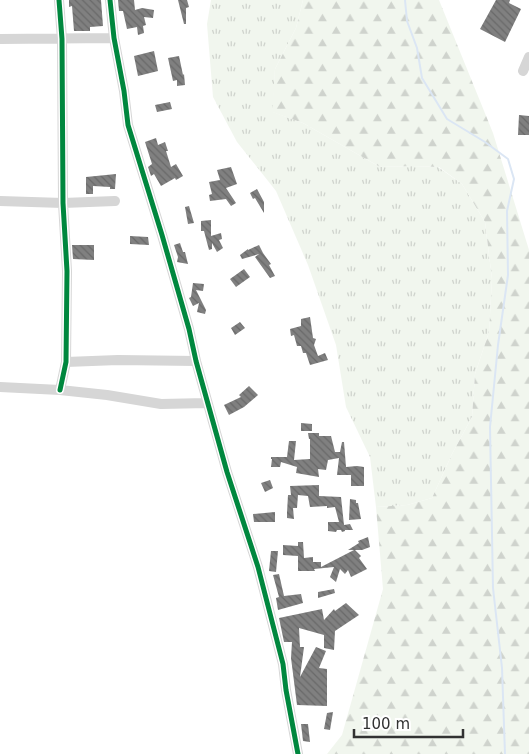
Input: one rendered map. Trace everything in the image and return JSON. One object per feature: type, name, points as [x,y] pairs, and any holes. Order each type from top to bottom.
[{"type":"street","points":[[59,0],[62,39],[63,203],[67,271],[66,362],[60,390]]},
{"type":"street","points":[[110,0],[128,125],[187,319],[196,361],[227,472],[258,567],[283,664],[298,754]]},
{"type":"street","points":[[0,39],[114,38]]},
{"type":"street","points":[[523,71],[529,57]]},
{"type":"street","points":[[0,201],[63,203],[115,201]]},
{"type":"street","points":[[66,362],[118,360],[196,361]]},
{"type":"street","points":[[0,388],[60,390],[107,395],[161,404],[207,403]]},
{"type":"green space","points":[[211,0],[303,0],[296,28],[275,69],[273,112],[303,123],[380,167],[438,167],[462,184],[485,222],[492,279],[489,332],[475,374],[472,417],[452,454],[432,498],[407,505],[376,507],[370,457],[346,407],[336,345],[308,265],[276,191],[237,142],[213,97],[207,24]]},
{"type":"green space","points":[[303,0],[439,0],[493,133],[529,250],[529,754],[327,754],[342,735],[383,589],[376,507],[407,505],[432,498],[452,454],[472,417],[475,374],[489,332],[492,279],[485,222],[462,184],[439,167],[380,167],[303,123],[272,112],[275,69],[296,28]]},
{"type":"building","points":[[69,0],[101,0],[103,26],[90,27],[90,31],[74,31],[72,6],[69,7]]},
{"type":"building","points":[[118,0],[134,0],[135,10],[142,8],[154,10],[153,18],[144,17],[146,25],[143,26],[144,33],[138,35],[137,27],[127,29],[123,11],[119,11]]},
{"type":"building","points":[[178,0],[187,0],[189,7],[186,8],[186,24],[184,24]]},
{"type":"building","points":[[496,0],[510,0],[509,3],[521,9],[505,42],[480,29]]},
{"type":"building","points":[[154,51],[158,71],[138,76],[134,56]]},
{"type":"building","points":[[179,56],[185,85],[177,86],[177,80],[173,81],[168,58]]},
{"type":"building","points":[[170,102],[172,109],[157,112],[155,105]]},
{"type":"building","points":[[519,115],[529,116],[529,135],[518,135]]},
{"type":"building","points":[[156,138],[158,145],[165,142],[171,167],[176,164],[183,176],[161,186],[154,174],[151,176],[148,167],[152,164],[145,142]]},
{"type":"building","points":[[231,167],[237,184],[226,188],[236,203],[231,206],[226,199],[210,201],[209,195],[212,194],[209,182],[220,180],[217,170]]},
{"type":"building","points":[[116,174],[115,189],[93,186],[93,194],[86,194],[86,177]]},
{"type":"building","points":[[257,189],[264,202],[264,213],[250,193]]},
{"type":"building","points":[[189,206],[194,223],[188,224],[185,207]]},
{"type":"building","points":[[211,220],[211,236],[221,233],[222,239],[219,240],[223,248],[217,252],[212,243],[212,249],[209,250],[204,231],[201,231],[201,221]]},
{"type":"building","points":[[130,236],[148,237],[149,245],[130,244]]},
{"type":"building","points":[[180,243],[188,264],[177,262],[178,257],[174,245]]},
{"type":"building","points":[[72,245],[94,245],[94,260],[73,259]]},
{"type":"building","points":[[259,245],[271,264],[269,265],[275,276],[270,278],[255,257],[259,254],[242,259],[240,255],[248,249]]},
{"type":"building","points":[[244,269],[250,277],[236,287],[230,279]]},
{"type":"building","points":[[193,283],[204,284],[203,291],[196,290],[206,310],[205,314],[197,312],[199,303],[193,306],[189,298],[191,297]]},
{"type":"building","points":[[310,317],[313,338],[316,339],[314,345],[318,356],[325,353],[328,360],[310,365],[306,353],[303,353],[301,346],[297,346],[294,335],[291,336],[290,329],[301,326],[301,319]]},
{"type":"building","points":[[240,322],[245,328],[235,335],[231,328]]},
{"type":"building","points":[[249,386],[258,395],[244,407],[229,415],[224,405],[241,397],[239,395]]},
{"type":"building","points":[[301,423],[312,424],[312,431],[301,431]]},
{"type":"building","points":[[308,433],[319,433],[319,436],[331,436],[335,452],[340,452],[342,442],[344,442],[346,467],[364,467],[364,486],[351,486],[351,475],[337,475],[339,458],[328,460],[326,470],[318,469],[319,477],[296,473],[297,467],[281,462],[280,467],[271,467],[271,457],[287,457],[289,441],[296,441],[294,460],[310,459],[310,439]]},
{"type":"building","points":[[270,480],[273,488],[265,492],[261,483]]},
{"type":"building","points":[[319,485],[319,496],[341,497],[344,525],[350,524],[353,530],[342,532],[341,530],[336,532],[328,531],[328,522],[339,522],[335,507],[310,507],[308,496],[298,495],[297,508],[293,508],[294,519],[287,518],[288,495],[291,495],[290,486]]},
{"type":"building","points":[[350,499],[356,500],[356,503],[358,503],[361,519],[349,520]]},
{"type":"building","points":[[275,512],[275,522],[254,522],[253,514]]},
{"type":"building","points":[[368,537],[370,547],[355,550],[361,556],[359,558],[367,569],[351,577],[348,570],[345,574],[340,569],[336,582],[330,577],[334,567],[314,569],[315,571],[298,571],[298,556],[283,555],[283,545],[298,546],[298,542],[303,542],[304,558],[313,557],[313,562],[321,562],[321,567],[354,550],[348,550],[359,543],[358,541]]},
{"type":"building","points":[[271,551],[278,551],[276,572],[269,571]]},
{"type":"building","points":[[279,574],[284,596],[301,594],[303,603],[278,610],[276,598],[279,597],[273,575]]},
{"type":"building","points":[[334,589],[335,593],[318,598],[318,592]]},
{"type":"building","points":[[346,603],[359,615],[335,631],[334,650],[324,648],[324,635],[299,628],[300,647],[304,647],[300,677],[316,647],[326,651],[319,668],[327,669],[327,706],[297,705],[291,658],[292,642],[284,642],[279,618],[322,609],[324,620],[334,609],[335,611]]},
{"type":"building","points":[[333,712],[330,730],[324,729],[327,713]]},
{"type":"building","points":[[301,724],[308,724],[310,742],[303,741]]},
{"type":"waterway","points":[[405,0],[407,21],[417,48],[422,78],[447,119],[485,142],[508,159],[514,179],[507,211],[508,275],[498,345],[490,427],[493,588],[502,668],[505,754]]},
{"type":"cycle path","points":[[59,0],[62,39],[63,203],[67,271],[66,362],[60,390]]},
{"type":"cycle path","points":[[110,0],[128,125],[189,329],[227,472],[258,567],[283,664],[298,754]]}]
